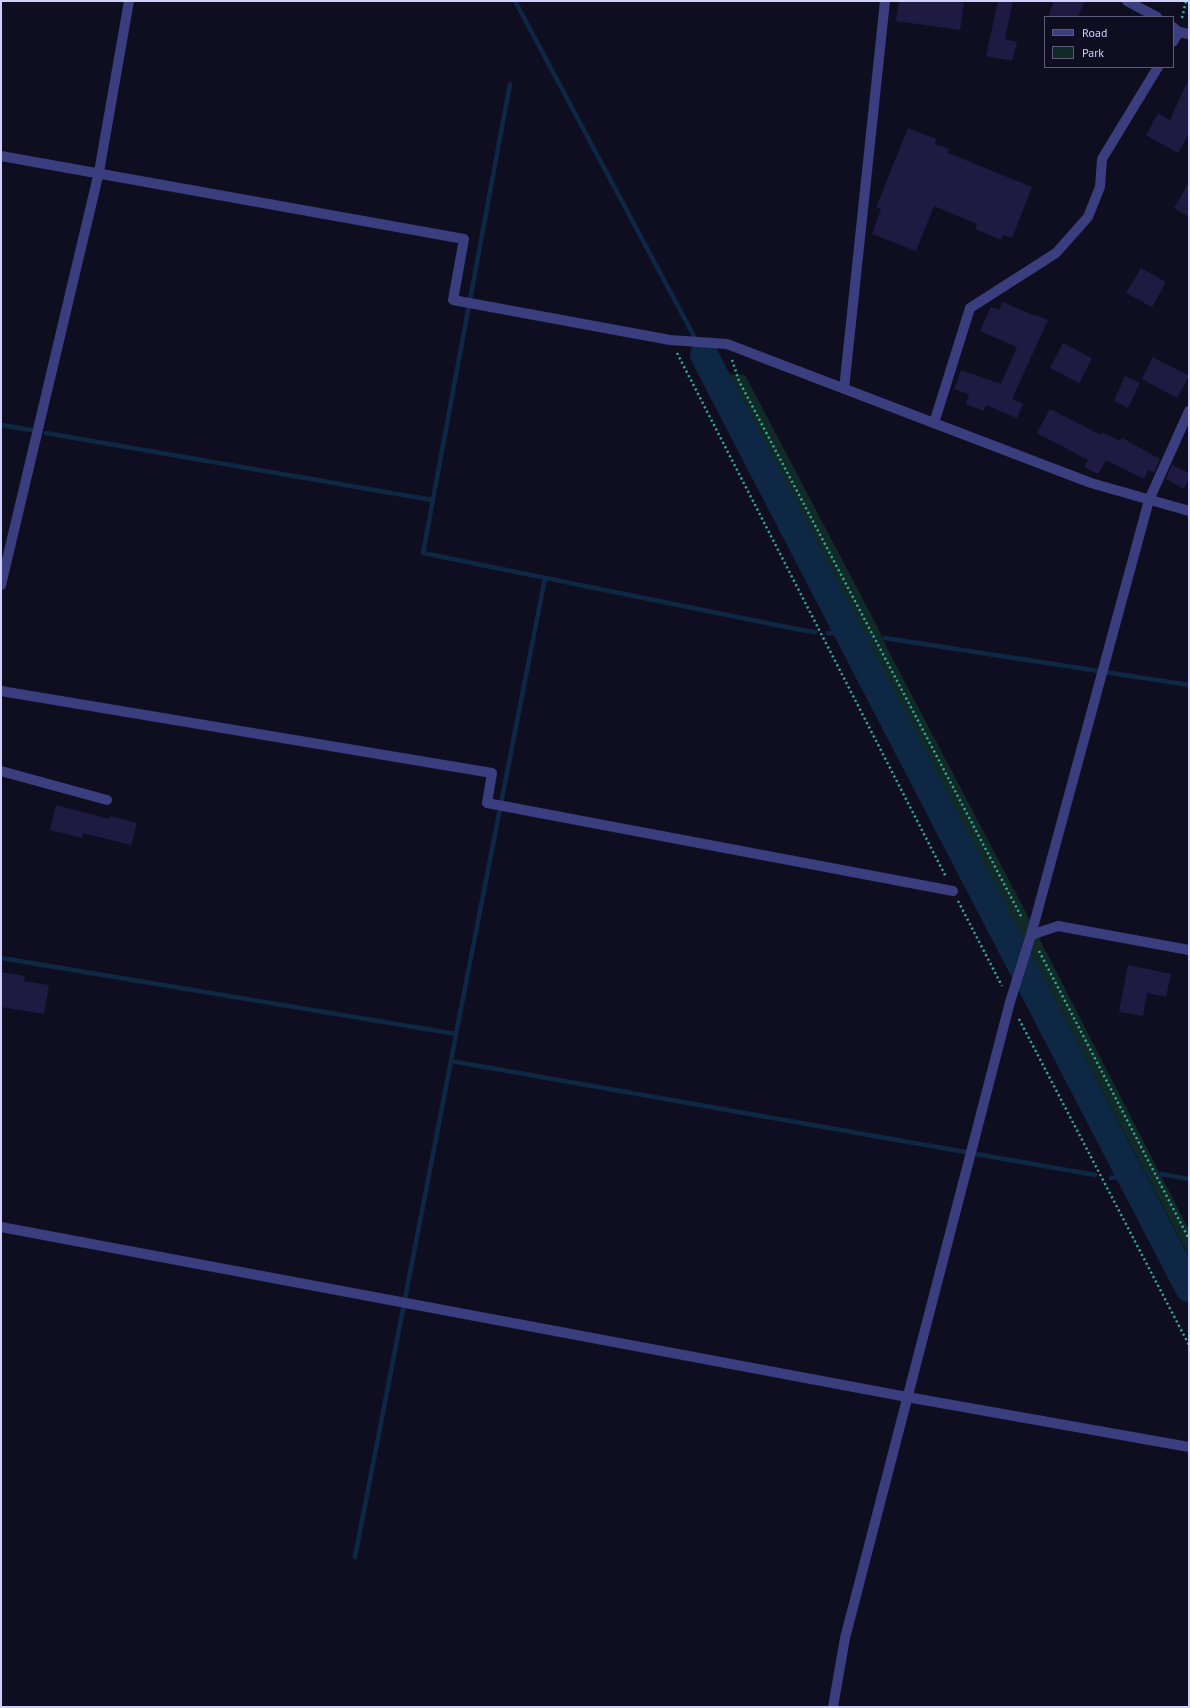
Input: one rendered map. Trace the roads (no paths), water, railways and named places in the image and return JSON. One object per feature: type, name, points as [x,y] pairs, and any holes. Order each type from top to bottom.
[{"type":"street","points":[[1,586],[100,172],[129,1]]},
{"type":"street","points":[[844,389],[885,1]]},
{"type":"street","points":[[1126,1],[1155,16]]},
{"type":"street","points":[[1174,40],[1180,31]]},
{"type":"street","points":[[934,423],[970,308],[1056,253],[1088,217],[1100,186],[1102,159],[1157,68]]},
{"type":"street","points":[[1,156],[100,172],[464,239],[453,300],[670,340],[727,344],[1091,483],[1189,511]]},
{"type":"street","points":[[833,1707],[845,1638],[1010,1002],[1031,935],[1149,500],[1189,411]]},
{"type":"street","points":[[1,691],[492,773],[487,803],[953,891]]},
{"type":"street","points":[[1,771],[107,800]]},
{"type":"street","points":[[1031,935],[1058,926],[1189,950]]},
{"type":"street","points":[[1,1227],[907,1397],[1189,1447]]},
{"type":"waterway","points":[[515,1],[704,355]]},
{"type":"waterway","points":[[510,84],[423,553],[815,632]]},
{"type":"waterway","points":[[704,355],[1189,1288]]},
{"type":"waterway","points":[[1,425],[31,430]]},
{"type":"waterway","points":[[46,433],[432,500]]},
{"type":"waterway","points":[[456,1034],[545,578]]},
{"type":"waterway","points":[[828,633],[872,637]]},
{"type":"waterway","points":[[885,638],[1189,685]]},
{"type":"waterway","points":[[1,958],[456,1034],[451,1061],[1095,1175]]},
{"type":"waterway","points":[[355,1557],[451,1061]]},
{"type":"waterway","points":[[1111,1178],[1150,1173]]},
{"type":"waterway","points":[[1161,1174],[1189,1179]]}]
